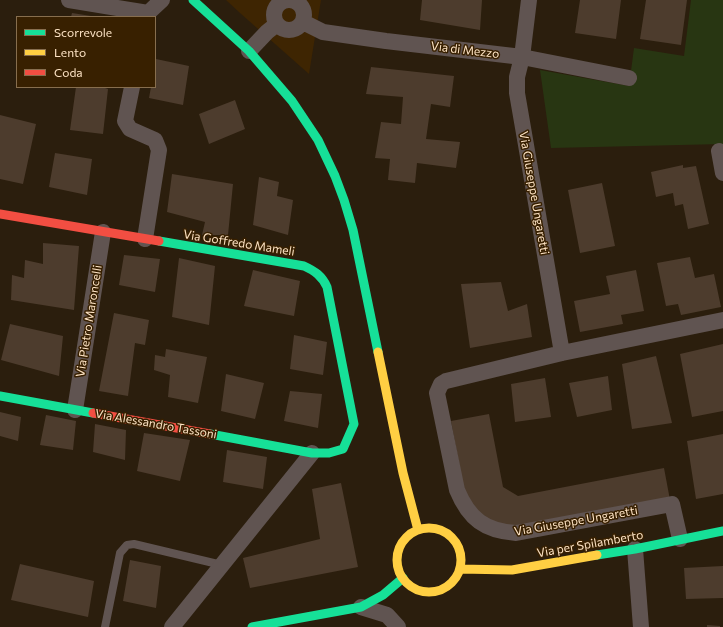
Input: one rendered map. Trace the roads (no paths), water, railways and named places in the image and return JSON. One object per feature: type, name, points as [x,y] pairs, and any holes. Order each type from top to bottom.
[{"type":"main road","points":[[193,0],[249,51],[292,101],[318,140],[335,176],[353,230],[403,473],[418,530]]},
{"type":"main road","name":"Via Goffredo Mameli","points":[[0,214],[304,266],[312,269],[324,280],[327,287],[354,424]]},
{"type":"main road","name":"Via Alessandro Tassoni","points":[[0,396],[312,453],[329,453],[343,449],[354,424]]},
{"type":"main road","points":[[429,528],[441,530],[451,536],[458,546],[461,557],[460,569],[456,578],[449,585],[439,590],[429,592],[419,590],[410,585],[403,578],[397,560],[399,550],[403,542],[410,534],[418,530],[429,528]]},
{"type":"main road","name":"Via per Spilamberto","points":[[460,569],[512,570],[635,549],[723,531]]},
{"type":"main road","points":[[252,627],[361,607],[383,595],[403,578]]},
{"type":"street","points":[[69,0],[148,15],[162,0]]},
{"type":"street","points":[[287,0],[300,4],[304,12],[303,22],[296,29],[285,30],[281,28],[277,24],[274,16],[276,7],[287,0]]},
{"type":"street","name":"Via Giuseppe Ungaretti","points":[[529,0],[522,57],[517,77],[517,93],[562,353]]},
{"type":"street","name":"Via di Mezzo","points":[[303,22],[323,32],[522,57],[629,78]]},
{"type":"street","points":[[249,51],[277,24]]},
{"type":"street","points":[[132,88],[125,121],[130,129],[155,140],[159,150],[145,240]]},
{"type":"street","points":[[719,151],[723,173]]},
{"type":"street","name":"Via Pietro Maroncelli","points":[[76,410],[103,232]]},
{"type":"street","name":"Via Giuseppe Ungaretti","points":[[680,539],[672,504],[516,533],[491,529],[479,522],[469,513],[461,501],[457,490],[437,393],[441,384],[446,381],[562,353],[723,320]]},
{"type":"street","points":[[172,627],[312,453]]},
{"type":"street","points":[[635,549],[641,627]]},
{"type":"street","points":[[361,607],[386,616],[398,627]]},
{"type":"lane","points":[[105,626],[120,554],[127,546],[134,544],[222,565]]}]
